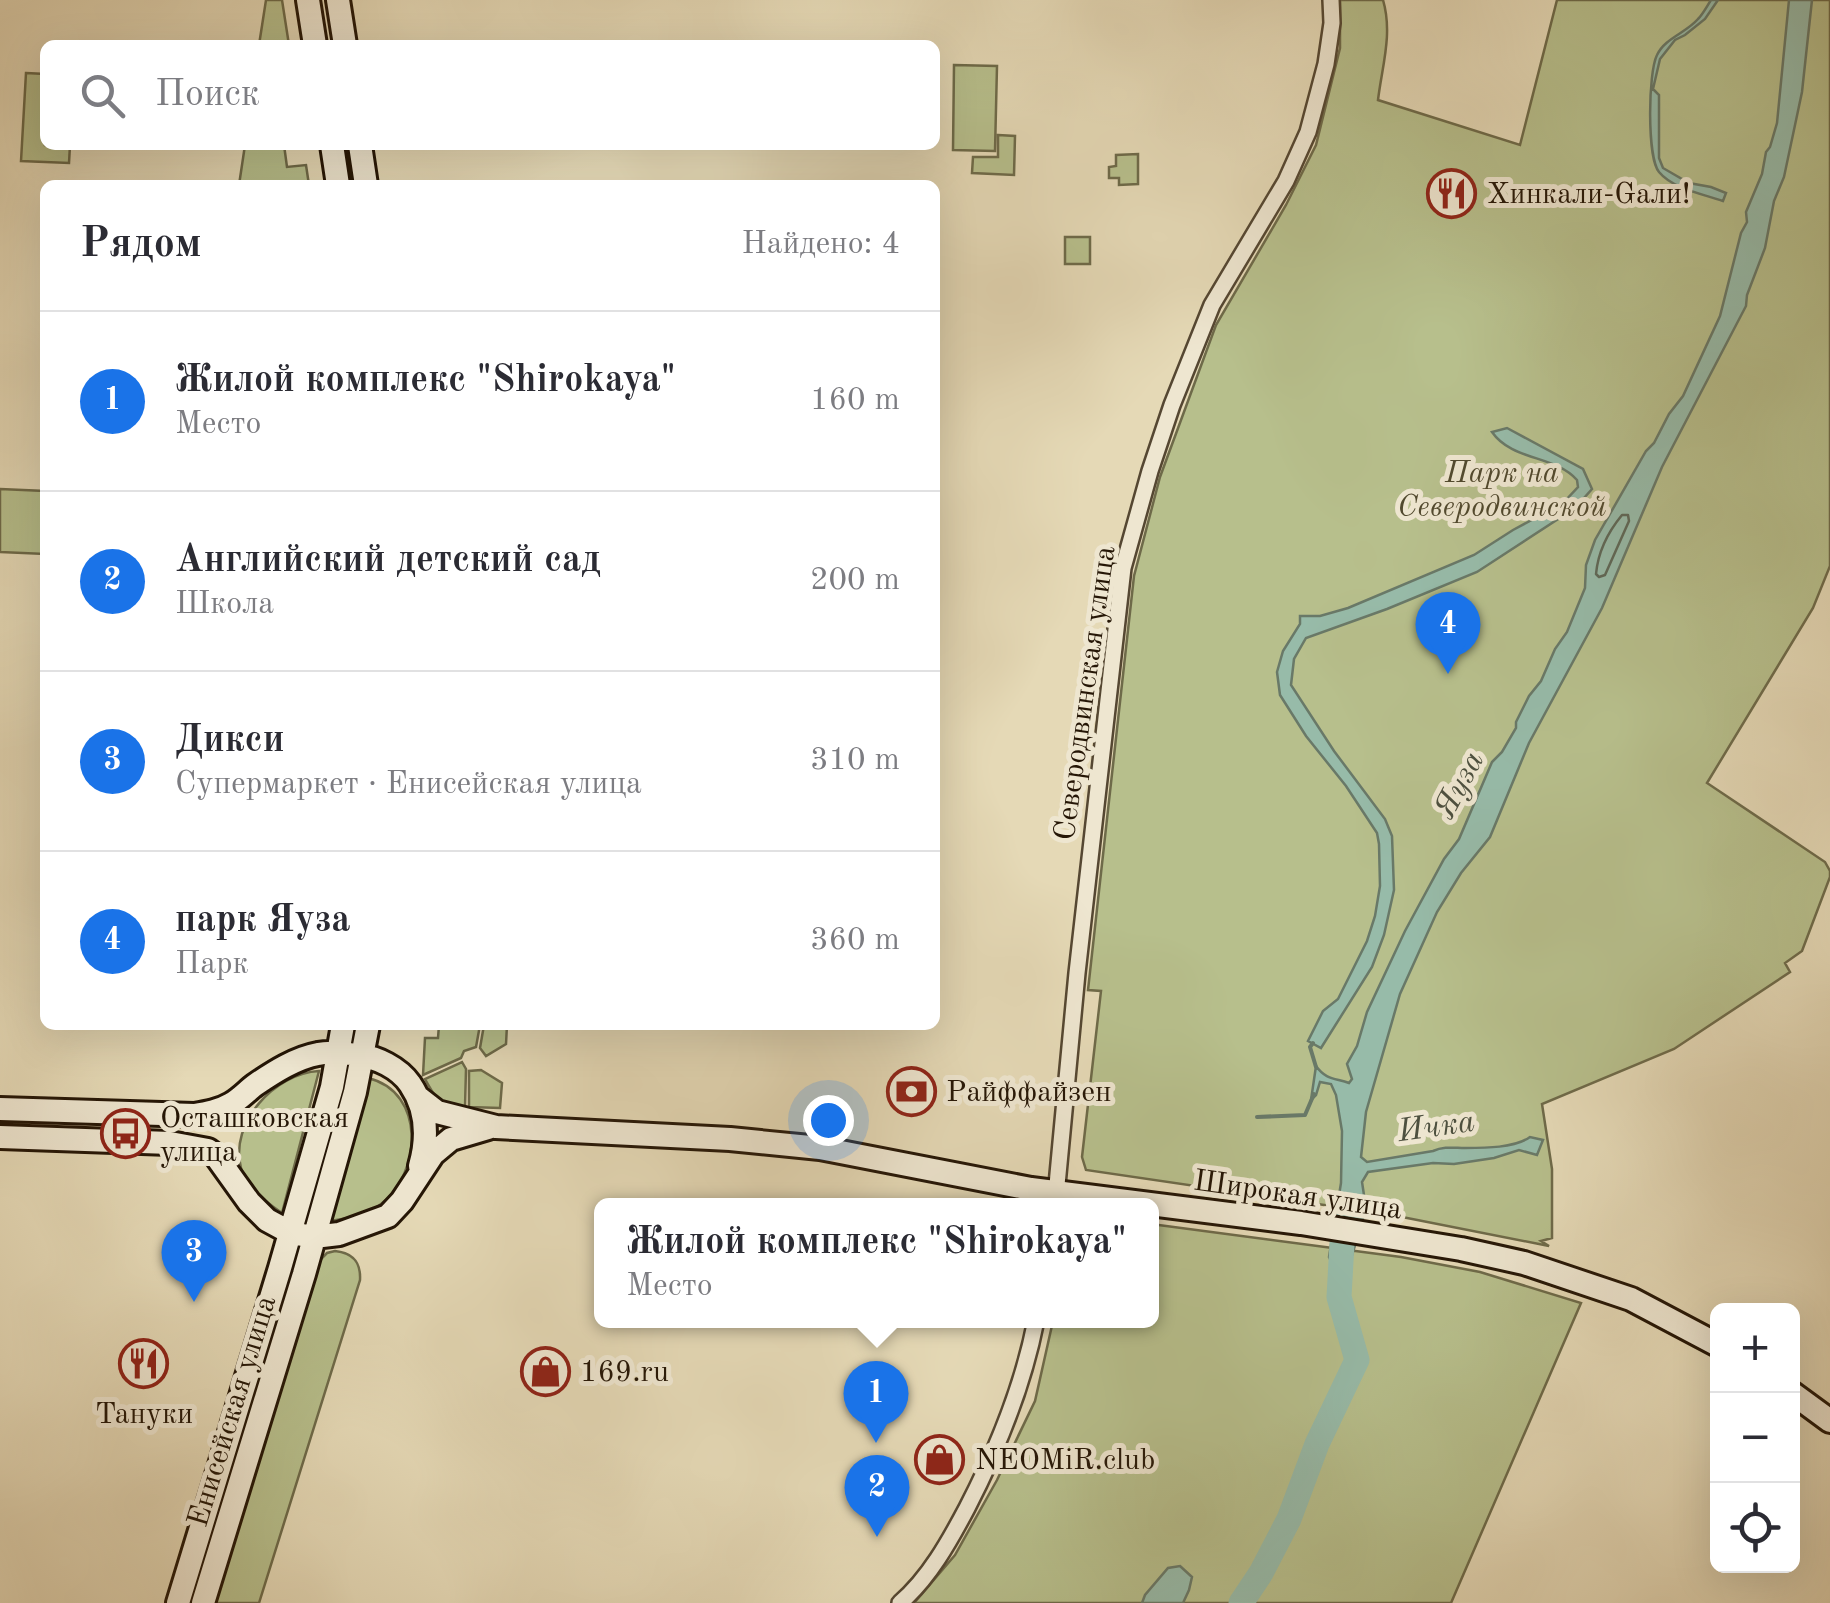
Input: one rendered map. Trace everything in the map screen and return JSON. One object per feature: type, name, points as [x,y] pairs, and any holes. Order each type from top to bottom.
[{"type":"main road","points":[[308,0],[315,40]]},
{"type":"main road","points":[[338,0],[344,40]]},
{"type":"main road","points":[[333,150],[337,180]]},
{"type":"main road","points":[[361,150],[365,180]]},
{"type":"main road","points":[[302,1234],[342,1030]]},
{"type":"main road","points":[[302,1234],[364,1056],[367,1030]]},
{"type":"main road","points":[[0,1110],[194,1115],[232,1104],[296,1061],[320,1053],[339,1053],[382,1062],[406,1079],[419,1098],[437,1112],[496,1127]]},
{"type":"main road","points":[[414,1184],[426,1140],[419,1098]]},
{"type":"main road","points":[[0,1137],[170,1143],[208,1150],[267,1220],[302,1234],[339,1234],[388,1216],[433,1154],[451,1140],[496,1127]]},
{"type":"main road","name":"Широкая улица","points":[[496,1127],[730,1139],[820,1148],[1051,1198]]},
{"type":"main road","name":"Широкая улица","points":[[1159,1209],[1301,1222],[1522,1263],[1631,1299],[1710,1341]]},
{"type":"main road","name":"Енисейская улица","points":[[178,1603],[204,1562],[302,1234]]},
{"type":"main road","points":[[1800,1399],[1830,1421]]},
{"type":"main road","name":"Енисейская улица","points":[[204,1562],[204,1603]]},
{"type":"street","name":"Северодвинская улица","points":[[1056,1198],[1124,568],[1150,471],[1212,304],[1286,181],[1308,132],[1326,64],[1331,0]]},
{"type":"street","points":[[900,1603],[950,1541],[984,1475],[1012,1413],[1034,1328]]},
{"type":"green space","points":[[266,0],[282,0],[288,40],[260,40]]},
{"type":"green space","name":"Парк на Северодвинской","points":[[1340,0],[1383,0],[1387,38],[1378,100],[1520,145],[1557,0],[1830,0],[1830,566],[1813,608],[1707,783],[1825,862],[1830,877],[1802,951],[1785,963],[1790,972],[1674,1049],[1542,1104],[1552,1169],[1552,1238],[1541,1241],[1549,1246],[1392,1215],[1086,1170],[1082,1157],[1101,991],[1088,990],[1134,576],[1160,477],[1216,325],[1316,145],[1340,48]]},
{"type":"green space","points":[[954,65],[997,66],[995,151],[953,150]]},
{"type":"green space","points":[[26,73],[40,74],[40,150],[70,150],[69,163],[21,161]]},
{"type":"green space","points":[[998,135],[1015,136],[1014,175],[972,173],[973,157],[998,157]]},
{"type":"green space","points":[[244,150],[285,150],[287,167],[306,165],[308,180],[240,180]]},
{"type":"green space","points":[[1138,154],[1138,184],[1119,185],[1119,178],[1109,178],[1109,167],[1116,166],[1116,155]]},
{"type":"green space","points":[[1065,237],[1090,237],[1090,264],[1065,264]]},
{"type":"green space","points":[[0,489],[40,491],[40,554],[0,552]]},
{"type":"green space","points":[[439,1030],[479,1030],[476,1047],[423,1075],[425,1038],[438,1038]]},
{"type":"green space","points":[[483,1030],[507,1030],[506,1044],[486,1056],[480,1048]]},
{"type":"green space","points":[[462,1062],[466,1069],[465,1107],[444,1104],[425,1079]]},
{"type":"green space","points":[[481,1070],[502,1083],[500,1108],[469,1107],[469,1071]]},
{"type":"green space","points":[[319,1071],[282,1213],[247,1182],[239,1151],[242,1134],[259,1103],[272,1091],[303,1074]]},
{"type":"green space","points":[[368,1078],[387,1086],[400,1099],[412,1135],[410,1154],[395,1190],[381,1204],[363,1214],[330,1221]]},
{"type":"green space","points":[[1159,1225],[1401,1257],[1480,1272],[1581,1303],[1451,1603],[914,1603],[955,1555],[1035,1401],[1051,1328],[1159,1328]]},
{"type":"green space","points":[[335,1251],[355,1260],[360,1280],[259,1603],[214,1603],[319,1261]]},
{"type":"water","points":[[1711,0],[1718,0],[1705,19],[1675,40],[1660,59],[1653,89],[1659,95],[1659,158],[1663,168],[1689,183],[1726,193],[1723,201],[1665,178],[1652,150],[1650,115],[1652,79],[1657,55],[1698,19]]},
{"type":"water","points":[[1789,0],[1812,0],[1802,92],[1784,177],[1746,306],[1662,467],[1602,608],[1529,743],[1490,837],[1437,912],[1400,994],[1366,1112],[1361,1157],[1367,1162],[1445,1148],[1508,1145],[1530,1137],[1543,1140],[1537,1155],[1519,1150],[1454,1164],[1368,1172],[1362,1182],[1366,1208],[1348,1269],[1339,1278],[1329,1257],[1341,1183],[1342,1131],[1331,1084],[1320,1082],[1311,1100],[1316,1066],[1331,1078],[1349,1083],[1352,1079],[1347,1064],[1405,931],[1459,839],[1492,762],[1516,728],[1529,696],[1567,632],[1585,588],[1586,565],[1595,540],[1683,396],[1720,316],[1747,222],[1746,212],[1777,123]]},
{"type":"water","points":[[1507,428],[1583,469],[1592,489],[1575,508],[1477,572],[1306,638],[1294,659],[1291,685],[1385,819],[1392,836],[1394,890],[1384,935],[1372,967],[1321,1048],[1308,1041],[1323,1011],[1338,999],[1375,916],[1380,886],[1379,844],[1377,833],[1346,786],[1306,736],[1280,695],[1277,672],[1283,651],[1300,624],[1300,616],[1320,616],[1348,608],[1474,555],[1563,503],[1578,487],[1577,480],[1557,466],[1511,448],[1492,432]]},
{"type":"water","points":[[1180,1566],[1192,1577],[1183,1603],[1142,1603],[1168,1568]]},
{"type":"waterway","points":[[1313,1043],[1310,1047],[1316,1067]]},
{"type":"waterway","points":[[1257,1117],[1305,1115],[1314,1094]]},
{"type":"waterway","name":"Яуза","points":[[1241,1603],[1289,1519],[1317,1444],[1357,1360],[1339,1297],[1342,1243]]},
{"type":"place","name":"Хинкали-Gали!","points":[[1452,193]]},
{"type":"place","name":"парк Яуза","points":[[1448,674]]},
{"type":"place","name":"Райффайзен","points":[[911,1091]]},
{"type":"place","name":"Осташковская улица","points":[[125,1134]]},
{"type":"place","name":"Дикси","points":[[194,1302]]},
{"type":"place","name":"Тануки","points":[[144,1364]]},
{"type":"place","name":"169.ru","points":[[545,1371]]},
{"type":"place","name":"Жилой комплекс \"Shirokaya\"","points":[[876,1443]]},
{"type":"place","name":"NEOMiR.club","points":[[940,1459]]},
{"type":"place","name":"Английский детский сад","points":[[877,1537]]},
{"type":"water label","name":"Ичка","points":[[1436,1125]]}]
